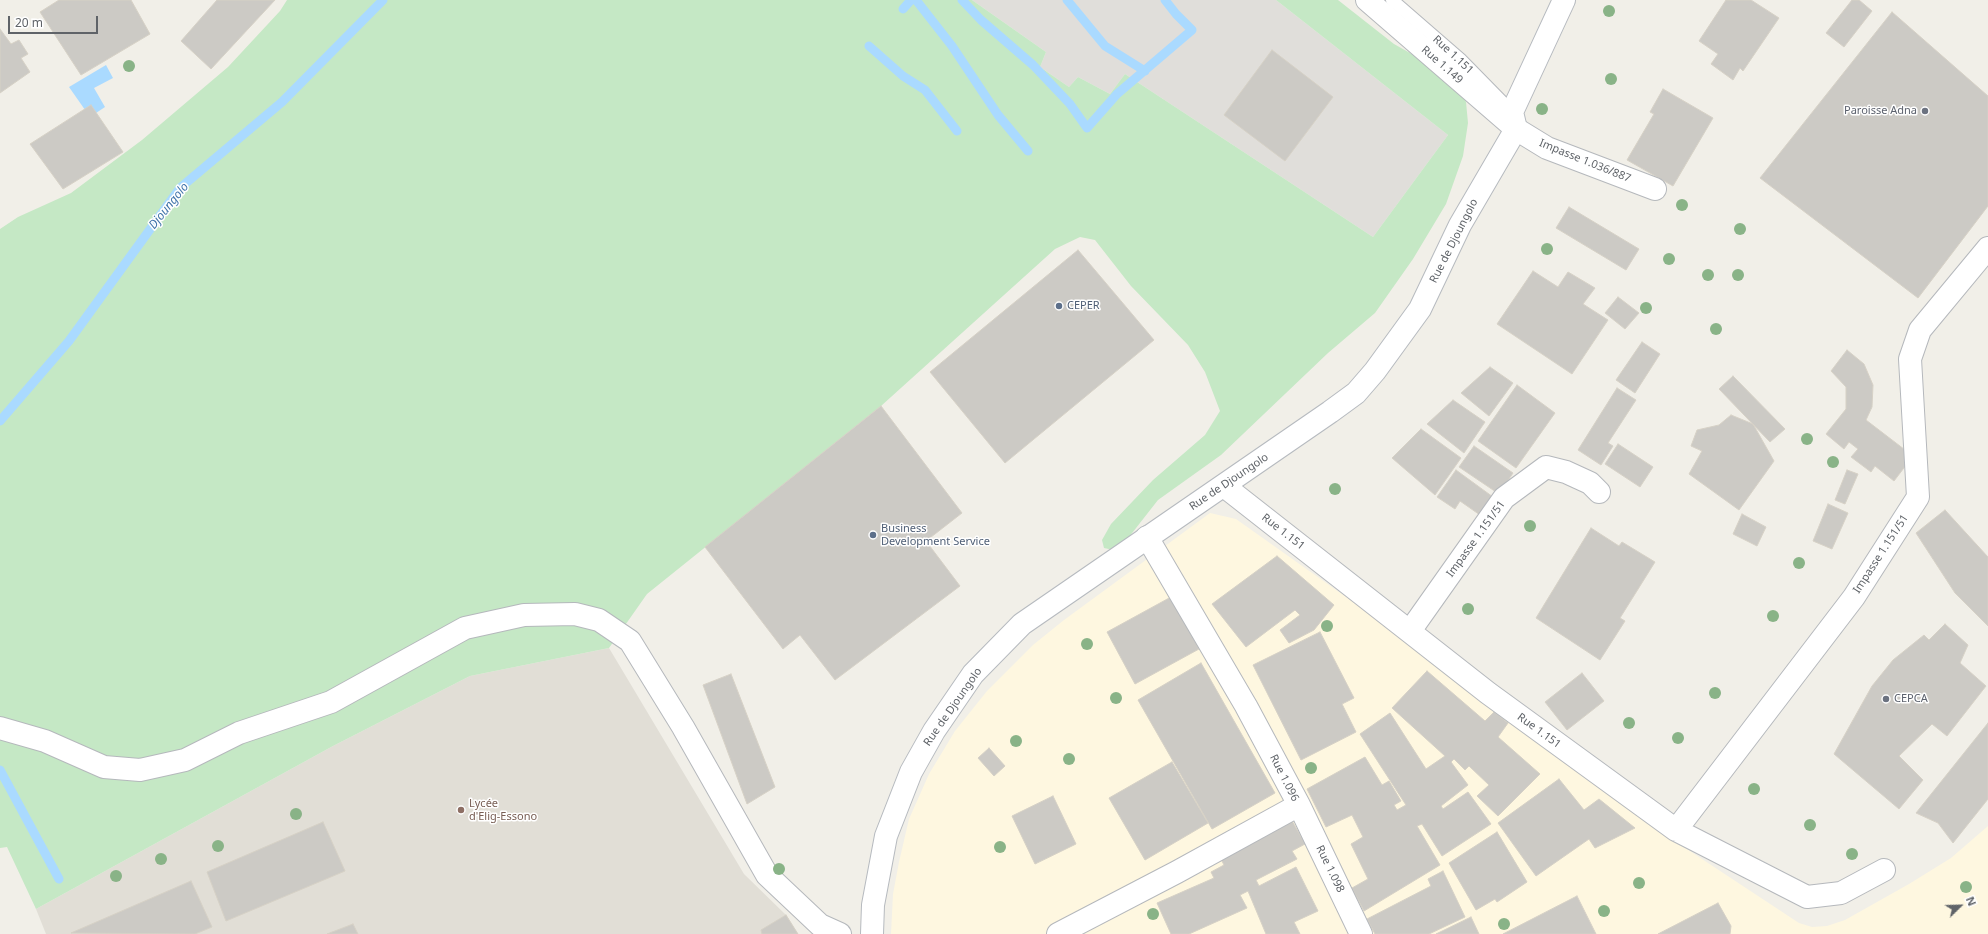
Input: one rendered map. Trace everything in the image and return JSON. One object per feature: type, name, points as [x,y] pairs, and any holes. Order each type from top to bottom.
[{"type":"street","name":"Rue 1.149","points":[[1367,0],[1514,121]]},
{"type":"street","name":"Rue de Djoungolo","points":[[872,934],[873,905],[886,836],[908,779],[934,732],[974,674],[1022,624],[1147,536],[1224,486],[1330,412],[1356,393],[1376,371],[1420,309],[1460,225],[1514,121],[1564,0]]},
{"type":"street","name":"Impasse 1.036/887","points":[[1514,121],[1547,148],[1655,189]]},
{"type":"street","name":"Impasse 1.151/51","points":[[1676,830],[1854,597],[1918,497],[1910,359],[1920,330],[1988,248]]},
{"type":"street","name":"Impasse 1.151/51","points":[[1410,631],[1504,498],[1546,467],[1566,472],[1590,483],[1599,492]]},
{"type":"street","name":"Rue 1.151","points":[[1224,486],[1488,693],[1676,830],[1807,897],[1841,893],[1884,870]]},
{"type":"street","name":"Rue 1.096","points":[[1058,934],[1177,872],[1298,805],[1246,706],[1147,536]]},
{"type":"street","points":[[0,728],[45,741],[104,767],[140,770],[185,760],[239,733],[331,702],[465,628],[524,615],[574,614],[599,620],[630,641],[684,728],[767,875],[820,925],[840,934]]},
{"type":"street","name":"Rue 1.098","points":[[1298,805],[1362,934]]},
{"type":"lane","name":"Rue 1.151","points":[[1392,0],[1460,59],[1514,121]]},
{"type":"shaded area","points":[[972,0],[1276,0],[1448,135],[1373,237],[1125,74],[1110,94],[1078,77],[1069,87],[1040,67],[1046,52]]},
{"type":"shaded area","points":[[1210,513],[1236,519],[1353,602],[1553,755],[1661,832],[1799,923],[1812,927],[1827,926],[1845,920],[1909,884],[1951,858],[1988,826],[1988,934],[891,934],[893,894],[909,819],[929,774],[955,731],[987,691],[1033,645],[1064,620]]},
{"type":"shaded area","name":"Lycée d'Elig-Essono","points":[[609,648],[744,874],[786,915],[798,934],[46,934],[36,909],[333,746],[470,676]]},
{"type":"green space","points":[[287,0],[972,0],[1046,52],[1040,67],[1069,87],[1078,77],[1110,94],[1125,74],[1373,237],[1448,135],[1276,0],[1338,0],[1394,44],[1442,71],[1458,86],[1466,102],[1468,123],[1463,156],[1446,204],[1413,259],[1375,313],[1328,353],[1221,455],[1158,500],[1118,551],[1104,548],[1102,540],[1111,524],[1153,480],[1205,435],[1220,411],[1205,372],[1188,345],[1131,286],[1095,240],[1080,237],[1055,249],[881,406],[647,594],[609,648],[470,676],[333,746],[36,909],[7,847],[0,848],[0,229],[18,217],[71,193],[142,140],[228,67],[280,11]]},
{"type":"water","points":[[106,65],[113,78],[94,88],[105,107],[90,117],[69,87]]},
{"type":"building","points":[[59,0],[131,0],[150,34],[81,75],[40,12]]},
{"type":"building","points":[[217,0],[275,0],[211,69],[181,41]]},
{"type":"building","points":[[1726,0],[1751,0],[1779,18],[1743,71],[1740,68],[1733,80],[1711,64],[1718,54],[1699,41]]},
{"type":"building","points":[[1852,0],[1859,0],[1872,11],[1844,47],[1826,33]]},
{"type":"building","points":[[1892,12],[1988,96],[1988,206],[1918,298],[1760,178]]},
{"type":"building","points":[[0,29],[11,44],[19,40],[28,54],[21,58],[30,72],[0,93]]},
{"type":"building","points":[[1272,50],[1333,97],[1285,161],[1224,115]]},
{"type":"building","points":[[1663,89],[1713,118],[1673,186],[1627,160],[1654,114],[1650,112]]},
{"type":"building","points":[[91,105],[123,152],[63,189],[30,144]]},
{"type":"building","points":[[1569,207],[1639,249],[1626,270],[1556,228]]},
{"type":"building","points":[[1078,250],[1154,340],[1005,463],[930,372]]},
{"type":"building","points":[[1533,271],[1558,287],[1568,272],[1595,288],[1583,304],[1608,320],[1572,374],[1497,324]]},
{"type":"building","points":[[1618,297],[1639,313],[1625,329],[1605,313]]},
{"type":"building","points":[[1642,342],[1660,354],[1635,393],[1616,380]]},
{"type":"building","points":[[1847,350],[1864,364],[1873,385],[1872,407],[1866,420],[1913,456],[1894,481],[1875,466],[1871,472],[1851,457],[1858,449],[1849,442],[1844,449],[1826,434],[1846,409],[1846,387],[1831,371]]},
{"type":"building","points":[[1490,367],[1513,383],[1489,416],[1461,393]]},
{"type":"building","points":[[1733,376],[1785,429],[1770,442],[1719,389]]},
{"type":"building","points":[[1517,385],[1555,413],[1516,468],[1478,441]]},
{"type":"building","points":[[1617,388],[1636,400],[1608,443],[1613,446],[1601,465],[1578,450]]},
{"type":"building","points":[[1453,400],[1485,422],[1464,453],[1427,424]]},
{"type":"building","points":[[881,406],[962,513],[926,541],[960,586],[835,680],[800,635],[783,649],[705,547]]},
{"type":"building","points":[[1731,415],[1753,424],[1774,461],[1739,510],[1689,474],[1702,451],[1691,446],[1697,430],[1719,425]]},
{"type":"building","points":[[1421,429],[1461,458],[1435,495],[1392,458]]},
{"type":"building","points":[[1618,444],[1653,467],[1640,487],[1605,464]]},
{"type":"building","points":[[1474,446],[1513,473],[1499,494],[1459,467]]},
{"type":"building","points":[[1456,470],[1493,497],[1480,515],[1460,501],[1455,509],[1437,497]]},
{"type":"building","points":[[1847,470],[1858,474],[1845,504],[1835,500]]},
{"type":"building","points":[[1828,504],[1848,513],[1832,549],[1813,541]]},
{"type":"building","points":[[1945,510],[1988,557],[1988,626],[1955,593],[1916,533]]},
{"type":"building","points":[[1742,514],[1766,527],[1757,546],[1733,534]]},
{"type":"building","points":[[1591,528],[1619,546],[1622,542],[1655,562],[1620,618],[1625,621],[1600,660],[1536,618]]},
{"type":"building","points":[[1277,556],[1334,605],[1314,630],[1289,643],[1280,630],[1300,615],[1295,610],[1246,647],[1212,604]]},
{"type":"building","points":[[1171,597],[1199,649],[1135,684],[1107,632]]},
{"type":"building","points":[[1945,624],[1968,645],[1960,663],[1986,686],[1947,736],[1932,724],[1899,756],[1923,780],[1899,809],[1834,754],[1872,686],[1893,660],[1924,635],[1929,640]]},
{"type":"building","points":[[1320,632],[1354,698],[1342,704],[1356,732],[1301,760],[1253,665]]},
{"type":"building","points":[[1201,663],[1275,793],[1212,829],[1138,700]]},
{"type":"building","points":[[1427,671],[1485,721],[1494,712],[1508,723],[1498,737],[1540,774],[1498,816],[1477,796],[1489,785],[1469,766],[1465,770],[1454,759],[1451,762],[1468,785],[1441,806],[1443,809],[1468,792],[1491,824],[1442,856],[1422,824],[1417,826],[1440,865],[1364,911],[1352,888],[1368,879],[1351,844],[1363,837],[1352,815],[1326,827],[1307,789],[1365,757],[1382,785],[1389,781],[1401,801],[1394,805],[1397,810],[1406,805],[1360,734],[1390,713],[1426,769],[1445,756],[1392,708]]},
{"type":"building","points":[[1582,673],[1604,701],[1567,730],[1545,702]]},
{"type":"building","points":[[731,674],[775,787],[747,804],[703,685]]},
{"type":"building","points":[[1988,723],[1988,799],[1953,843],[1938,823],[1916,813]]},
{"type":"building","points":[[989,748],[1005,766],[994,776],[978,758]]},
{"type":"building","points":[[1172,762],[1208,823],[1145,860],[1109,798]]},
{"type":"building","points":[[1559,779],[1584,810],[1599,799],[1635,828],[1595,848],[1589,839],[1536,876],[1498,823]]},
{"type":"building","points":[[1053,796],[1076,844],[1035,864],[1012,816]]},
{"type":"building","points":[[1291,819],[1305,844],[1292,851],[1297,859],[1256,880],[1259,886],[1296,867],[1318,911],[1294,922],[1300,934],[1266,934],[1248,891],[1240,895],[1247,908],[1189,934],[1171,934],[1157,903],[1214,878],[1211,872],[1224,865],[1220,857]]},
{"type":"building","points":[[323,822],[345,871],[226,921],[207,872]]},
{"type":"building","points":[[1497,832],[1527,882],[1497,902],[1495,899],[1476,910],[1449,863]]},
{"type":"building","points":[[1443,871],[1465,917],[1429,934],[1375,934],[1367,919],[1431,886],[1428,879]]},
{"type":"building","points":[[191,881],[212,927],[195,934],[71,933]]},
{"type":"building","points":[[1577,896],[1596,934],[1503,934]]},
{"type":"building","points":[[1718,903],[1731,926],[1730,934],[1658,934]]},
{"type":"building","points":[[786,915],[798,934],[762,934],[761,930]]},
{"type":"building","points":[[1471,917],[1479,934],[1436,934]]},
{"type":"building","points":[[353,924],[358,934],[327,934]]},
{"type":"waterway","name":"Djoungolo","points":[[0,421],[69,341],[180,188],[282,102],[383,0]]},
{"type":"waterway","points":[[903,9],[911,0]]},
{"type":"waterway","points":[[916,0],[952,46],[998,115],[1028,151]]},
{"type":"waterway","points":[[962,0],[981,20],[1033,65],[1070,104],[1087,128],[1117,94],[1192,30],[1165,0]]},
{"type":"waterway","points":[[1067,0],[1105,46],[1145,71]]},
{"type":"waterway","points":[[869,46],[903,76],[925,90],[957,131]]},
{"type":"waterway","points":[[0,770],[59,879]]},
{"type":"place","name":"Paroisse Adna","points":[[1925,111]]},
{"type":"place","name":"CEPER","points":[[1059,306]]},
{"type":"place","name":"Business Development Service","points":[[873,535]]},
{"type":"place","name":"CEPCA","points":[[1886,699]]},
{"type":"place","name":"Lycée d'Elig-Essono","points":[[461,810]]}]
